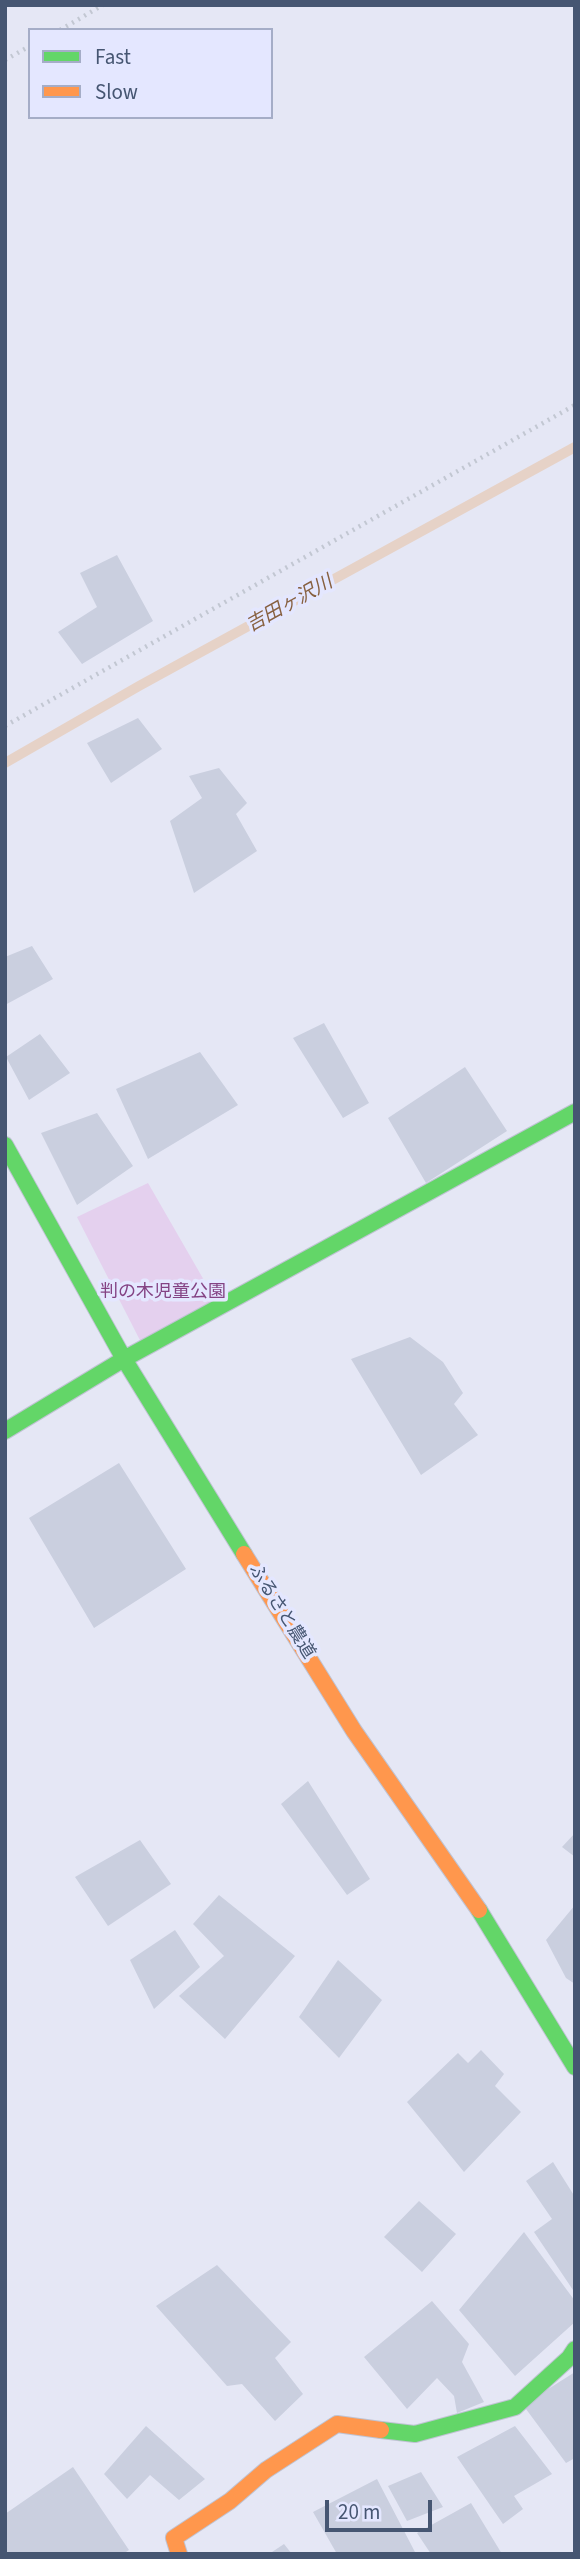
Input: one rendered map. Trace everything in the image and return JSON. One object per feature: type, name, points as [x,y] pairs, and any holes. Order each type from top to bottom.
[{"type":"street","points":[[5,1431],[124,1359],[575,1112]]},
{"type":"street","name":"ふるさと農道","points":[[5,1145],[124,1359],[354,1731],[489,1924],[575,2067]]},
{"type":"street","points":[[179,2554],[174,2538],[230,2501],[266,2470],[337,2424],[415,2434],[515,2407],[575,2350]]},
{"type":"path","points":[[63,28],[103,5]]},
{"type":"path","points":[[5,60],[28,48]]},
{"type":"path","points":[[5,726],[575,404]]},
{"type":"green space","name":"判の木児童公園","points":[[148,1183],[220,1308],[146,1352],[77,1217]]},
{"type":"building","points":[[117,555],[153,621],[82,664],[58,632],[97,607],[80,573]]},
{"type":"building","points":[[138,718],[162,749],[111,783],[87,743]]},
{"type":"building","points":[[219,768],[247,803],[236,814],[257,851],[194,893],[170,821],[202,798],[189,776]]},
{"type":"building","points":[[32,946],[53,979],[5,1005],[5,957]]},
{"type":"building","points":[[324,1023],[369,1103],[343,1118],[293,1038]]},
{"type":"building","points":[[40,1034],[70,1073],[29,1100],[6,1057]]},
{"type":"building","points":[[200,1052],[238,1105],[148,1159],[116,1089]]},
{"type":"building","points":[[465,1067],[507,1131],[426,1183],[388,1118]]},
{"type":"building","points":[[97,1113],[133,1166],[77,1205],[41,1133]]},
{"type":"building","points":[[410,1337],[443,1362],[463,1393],[454,1404],[478,1435],[421,1475],[351,1359]]},
{"type":"building","points":[[119,1463],[186,1569],[94,1628],[29,1518]]},
{"type":"building","points":[[308,1781],[370,1879],[347,1895],[281,1804]]},
{"type":"building","points":[[575,1833],[575,1857],[562,1847]]},
{"type":"building","points":[[140,1840],[171,1884],[108,1926],[75,1877]]},
{"type":"building","points":[[219,1895],[295,1956],[225,2039],[179,1996],[224,1956],[193,1924]]},
{"type":"building","points":[[575,1905],[575,1984],[566,1978],[546,1940]]},
{"type":"building","points":[[175,1930],[200,1967],[154,2009],[130,1960]]},
{"type":"building","points":[[338,1960],[382,2000],[339,2058],[299,2017]]},
{"type":"building","points":[[481,2050],[504,2074],[495,2086],[521,2112],[464,2172],[407,2102],[458,2053],[468,2063]]},
{"type":"building","points":[[553,2162],[575,2197],[575,2293],[534,2232],[552,2219],[526,2181]]},
{"type":"building","points":[[419,2201],[456,2234],[422,2272],[384,2237]]},
{"type":"building","points":[[524,2232],[575,2301],[575,2322],[515,2376],[459,2310]]},
{"type":"building","points":[[217,2265],[291,2342],[275,2358],[303,2394],[275,2421],[242,2384],[227,2386],[156,2306]]},
{"type":"building","points":[[432,2301],[469,2344],[462,2362],[484,2402],[457,2413],[454,2396],[437,2378],[407,2409],[364,2357]]},
{"type":"building","points":[[575,2372],[575,2458],[566,2463],[523,2405]]},
{"type":"building","points":[[146,2426],[205,2479],[179,2500],[150,2475],[127,2499],[104,2474]]},
{"type":"building","points":[[515,2426],[552,2474],[514,2496],[523,2509],[503,2524],[457,2457]]},
{"type":"building","points":[[73,2467],[129,2550],[123,2554],[5,2554],[5,2514]]},
{"type":"building","points":[[421,2472],[443,2507],[407,2521],[388,2486]]},
{"type":"building","points":[[377,2479],[416,2554],[337,2554],[313,2512]]},
{"type":"building","points":[[471,2503],[502,2554],[431,2554],[417,2533]]},
{"type":"building","points":[[284,2544],[292,2554],[269,2554]]},
{"type":"waterway","name":"吉田ヶ沢川","points":[[5,763],[139,686],[575,447]]},
{"type":"traffic: fast","points":[[5,1431],[124,1359],[575,1112]]},
{"type":"traffic: fast","points":[[5,1145],[124,1359],[244,1554]]},
{"type":"traffic: fast","points":[[479,1910],[575,2067]]},
{"type":"traffic: fast","points":[[381,2430],[415,2434],[515,2407],[569,2358],[575,2349]]},
{"type":"traffic: slow","points":[[244,1554],[354,1731],[479,1910]]},
{"type":"traffic: slow","points":[[179,2554],[174,2538],[230,2501],[266,2470],[337,2424],[381,2430]]}]
